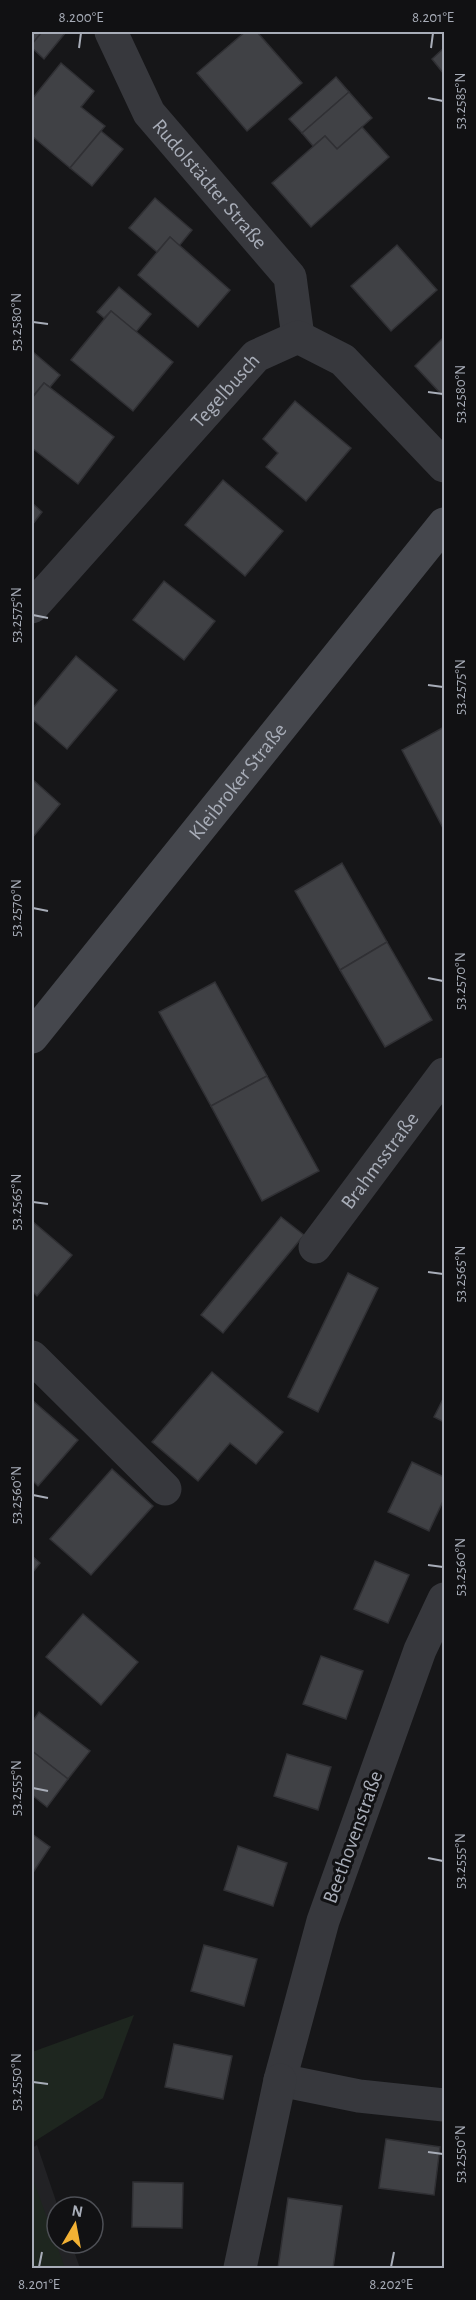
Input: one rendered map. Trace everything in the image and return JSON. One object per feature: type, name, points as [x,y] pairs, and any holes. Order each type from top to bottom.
[{"type":"street","name":"Rudolstädter Straße","points":[[111,32],[148,113],[290,278],[298,337]]},
{"type":"street","points":[[298,337],[343,360],[444,466]]},
{"type":"street","name":"Tegelbusch","points":[[32,607],[256,356],[298,337]]},
{"type":"street","name":"Kleibroker Straße","points":[[32,1037],[444,524]]},
{"type":"street","name":"Brahmsstraße","points":[[315,1247],[444,1074]]},
{"type":"street","points":[[32,1357],[165,1488]]},
{"type":"street","name":"Beethovenstraße","points":[[240,2268],[280,2080],[323,1921],[432,1651],[444,1599]]},
{"type":"street","points":[[280,2080],[359,2096],[444,2105]]},
{"type":"shaded area","points":[[134,2015],[103,2098],[32,2143],[32,2052]]},
{"type":"shaded area","points":[[37,2145],[54,2195],[45,2195],[45,2255],[75,2255],[80,2268],[32,2268],[32,2148]]},
{"type":"shaded area","points":[[34,2182],[45,2213],[45,2255],[60,2255],[65,2268],[32,2268],[32,2183]]},
{"type":"building","points":[[32,32],[42,32],[32,44]]},
{"type":"building","points":[[42,32],[66,32],[44,59],[32,48],[32,44]]},
{"type":"building","points":[[245,32],[257,32],[302,83],[247,131],[197,73]]},
{"type":"building","points":[[444,48],[444,74],[432,59]]},
{"type":"building","points":[[61,63],[94,91],[81,107],[105,126],[70,168],[32,136],[32,99]]},
{"type":"building","points":[[336,77],[349,92],[302,133],[289,119]]},
{"type":"building","points":[[349,92],[372,118],[337,149],[325,136],[313,146],[302,133]]},
{"type":"building","points":[[362,127],[389,157],[311,227],[272,183],[325,136],[337,149]]},
{"type":"building","points":[[101,131],[123,149],[92,186],[70,168]]},
{"type":"building","points":[[155,198],[192,230],[179,246],[170,237],[157,252],[129,228]]},
{"type":"building","points":[[170,237],[230,290],[198,327],[138,275]]},
{"type":"building","points":[[397,245],[437,290],[391,331],[351,286]]},
{"type":"building","points":[[119,287],[151,314],[136,332],[111,311],[104,318],[97,312]]},
{"type":"building","points":[[111,311],[173,362],[133,411],[71,360]]},
{"type":"building","points":[[444,337],[444,397],[415,366]]},
{"type":"building","points":[[33,352],[60,375],[50,387],[44,383],[34,395],[32,393]]},
{"type":"building","points":[[44,383],[114,437],[78,484],[32,448],[32,398]]},
{"type":"building","points":[[295,401],[351,448],[306,501],[266,467],[278,453],[263,439]]},
{"type":"building","points":[[223,480],[283,531],[245,576],[185,525]]},
{"type":"building","points":[[32,503],[42,512],[32,525]]},
{"type":"building","points":[[164,581],[215,621],[184,660],[133,620]]},
{"type":"building","points":[[76,656],[117,690],[67,749],[32,719],[32,709]]},
{"type":"building","points":[[444,727],[444,830],[402,750]]},
{"type":"building","points":[[32,779],[60,804],[32,838]]},
{"type":"building","points":[[342,863],[387,942],[340,970],[295,891]]},
{"type":"building","points":[[387,942],[432,1020],[385,1047],[340,970]]},
{"type":"building","points":[[215,982],[267,1076],[211,1106],[159,1012]]},
{"type":"building","points":[[267,1076],[319,1171],[262,1201],[211,1106]]},
{"type":"building","points":[[281,1217],[304,1235],[223,1333],[201,1315]]},
{"type":"building","points":[[32,1221],[72,1255],[37,1296],[32,1291]]},
{"type":"building","points":[[348,1273],[378,1288],[318,1412],[288,1397]]},
{"type":"building","points":[[212,1372],[283,1432],[256,1464],[230,1443],[198,1481],[152,1442]]},
{"type":"building","points":[[444,1397],[444,1422],[434,1417]]},
{"type":"building","points":[[32,1400],[78,1440],[38,1486],[32,1480]]},
{"type":"building","points":[[412,1462],[444,1477],[444,1499],[429,1531],[388,1512]]},
{"type":"building","points":[[112,1469],[153,1506],[91,1575],[50,1539]]},
{"type":"building","points":[[32,1556],[40,1563],[32,1573]]},
{"type":"building","points":[[375,1561],[409,1575],[388,1623],[354,1609]]},
{"type":"building","points":[[83,1614],[138,1662],[101,1705],[46,1657]]},
{"type":"building","points":[[321,1656],[363,1671],[346,1719],[303,1704]]},
{"type":"building","points":[[39,1712],[90,1751],[68,1779],[32,1751],[32,1722]]},
{"type":"building","points":[[32,1751],[68,1779],[47,1807],[32,1795]]},
{"type":"building","points":[[287,1754],[331,1767],[318,1810],[274,1796]]},
{"type":"building","points":[[32,1834],[50,1847],[32,1874]]},
{"type":"building","points":[[238,1846],[287,1863],[273,1906],[224,1890]]},
{"type":"building","points":[[204,1945],[257,1959],[244,2006],[191,1991]]},
{"type":"building","points":[[174,2044],[232,2056],[223,2099],[165,2087]]},
{"type":"building","points":[[386,2139],[440,2147],[434,2195],[379,2188]]},
{"type":"building","points":[[133,2182],[183,2183],[182,2228],[132,2227]]},
{"type":"building","points":[[288,2198],[342,2206],[333,2268],[278,2268]]}]
